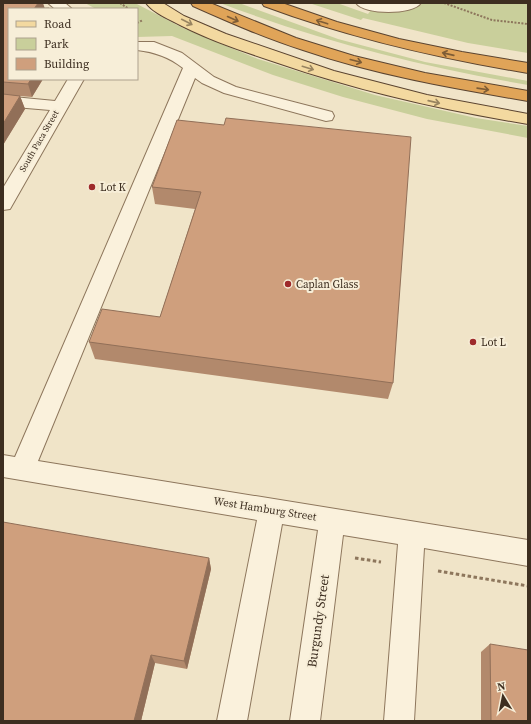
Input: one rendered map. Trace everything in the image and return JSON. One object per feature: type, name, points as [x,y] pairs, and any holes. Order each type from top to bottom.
[{"type":"highway","points":[[198,3],[252,27],[322,52],[457,85],[528,96]]},
{"type":"highway","points":[[269,3],[331,24],[392,41],[458,56],[528,68]]},
{"type":"main road","points":[[153,3],[190,23],[232,42],[306,68],[409,96],[483,113],[528,119]]},
{"type":"street","points":[[363,3],[374,7],[389,7],[414,3]]},
{"type":"street","points":[[138,46],[160,50],[177,56],[192,66],[208,80],[230,90],[326,116]]},
{"type":"street","points":[[13,468],[192,66]]},
{"type":"street","name":"South Paca Street","points":[[3,204],[75,80]]},
{"type":"street","points":[[3,101],[59,106]]},
{"type":"street","name":"West Hamburg Street","points":[[13,468],[528,553]]},
{"type":"street","points":[[232,721],[272,510]]},
{"type":"street","name":"Burgundy Street","points":[[305,721],[332,520]]},
{"type":"street","points":[[398,721],[412,534]]},
{"type":"path","points":[[444,3],[492,20],[528,24]]},
{"type":"green space","points":[[85,3],[135,3],[183,28],[258,59],[375,95],[476,118],[528,126],[528,138],[427,119],[343,97],[273,75],[172,36],[138,37],[138,8],[94,8]]},
{"type":"green space","points":[[220,3],[239,3],[338,39],[425,62],[528,81],[528,85],[450,70],[372,52],[258,17]]},
{"type":"green space","points":[[309,3],[337,3],[368,14],[371,10],[406,9],[425,3],[528,3],[528,53],[468,43],[363,18],[361,20]]},
{"type":"building","points":[[3,3],[38,3],[35,8],[8,8],[8,80],[30,80],[28,84],[3,82]]},
{"type":"building","points":[[3,94],[20,96],[3,124]]},
{"type":"building","name":"Caplan Glass","points":[[226,118],[411,137],[393,383],[89,342],[102,309],[160,317],[201,192],[152,187],[177,120],[224,125]]},
{"type":"building","points":[[3,522],[209,558],[184,661],[151,655],[134,721],[3,721]]},
{"type":"building","points":[[490,644],[528,650],[528,721],[491,721]]},
{"type":"place","name":"Lot K","points":[[92,187]]},
{"type":"place","name":"Caplan Glass","points":[[288,284]]},
{"type":"place","name":"Lot L","points":[[473,342]]}]
